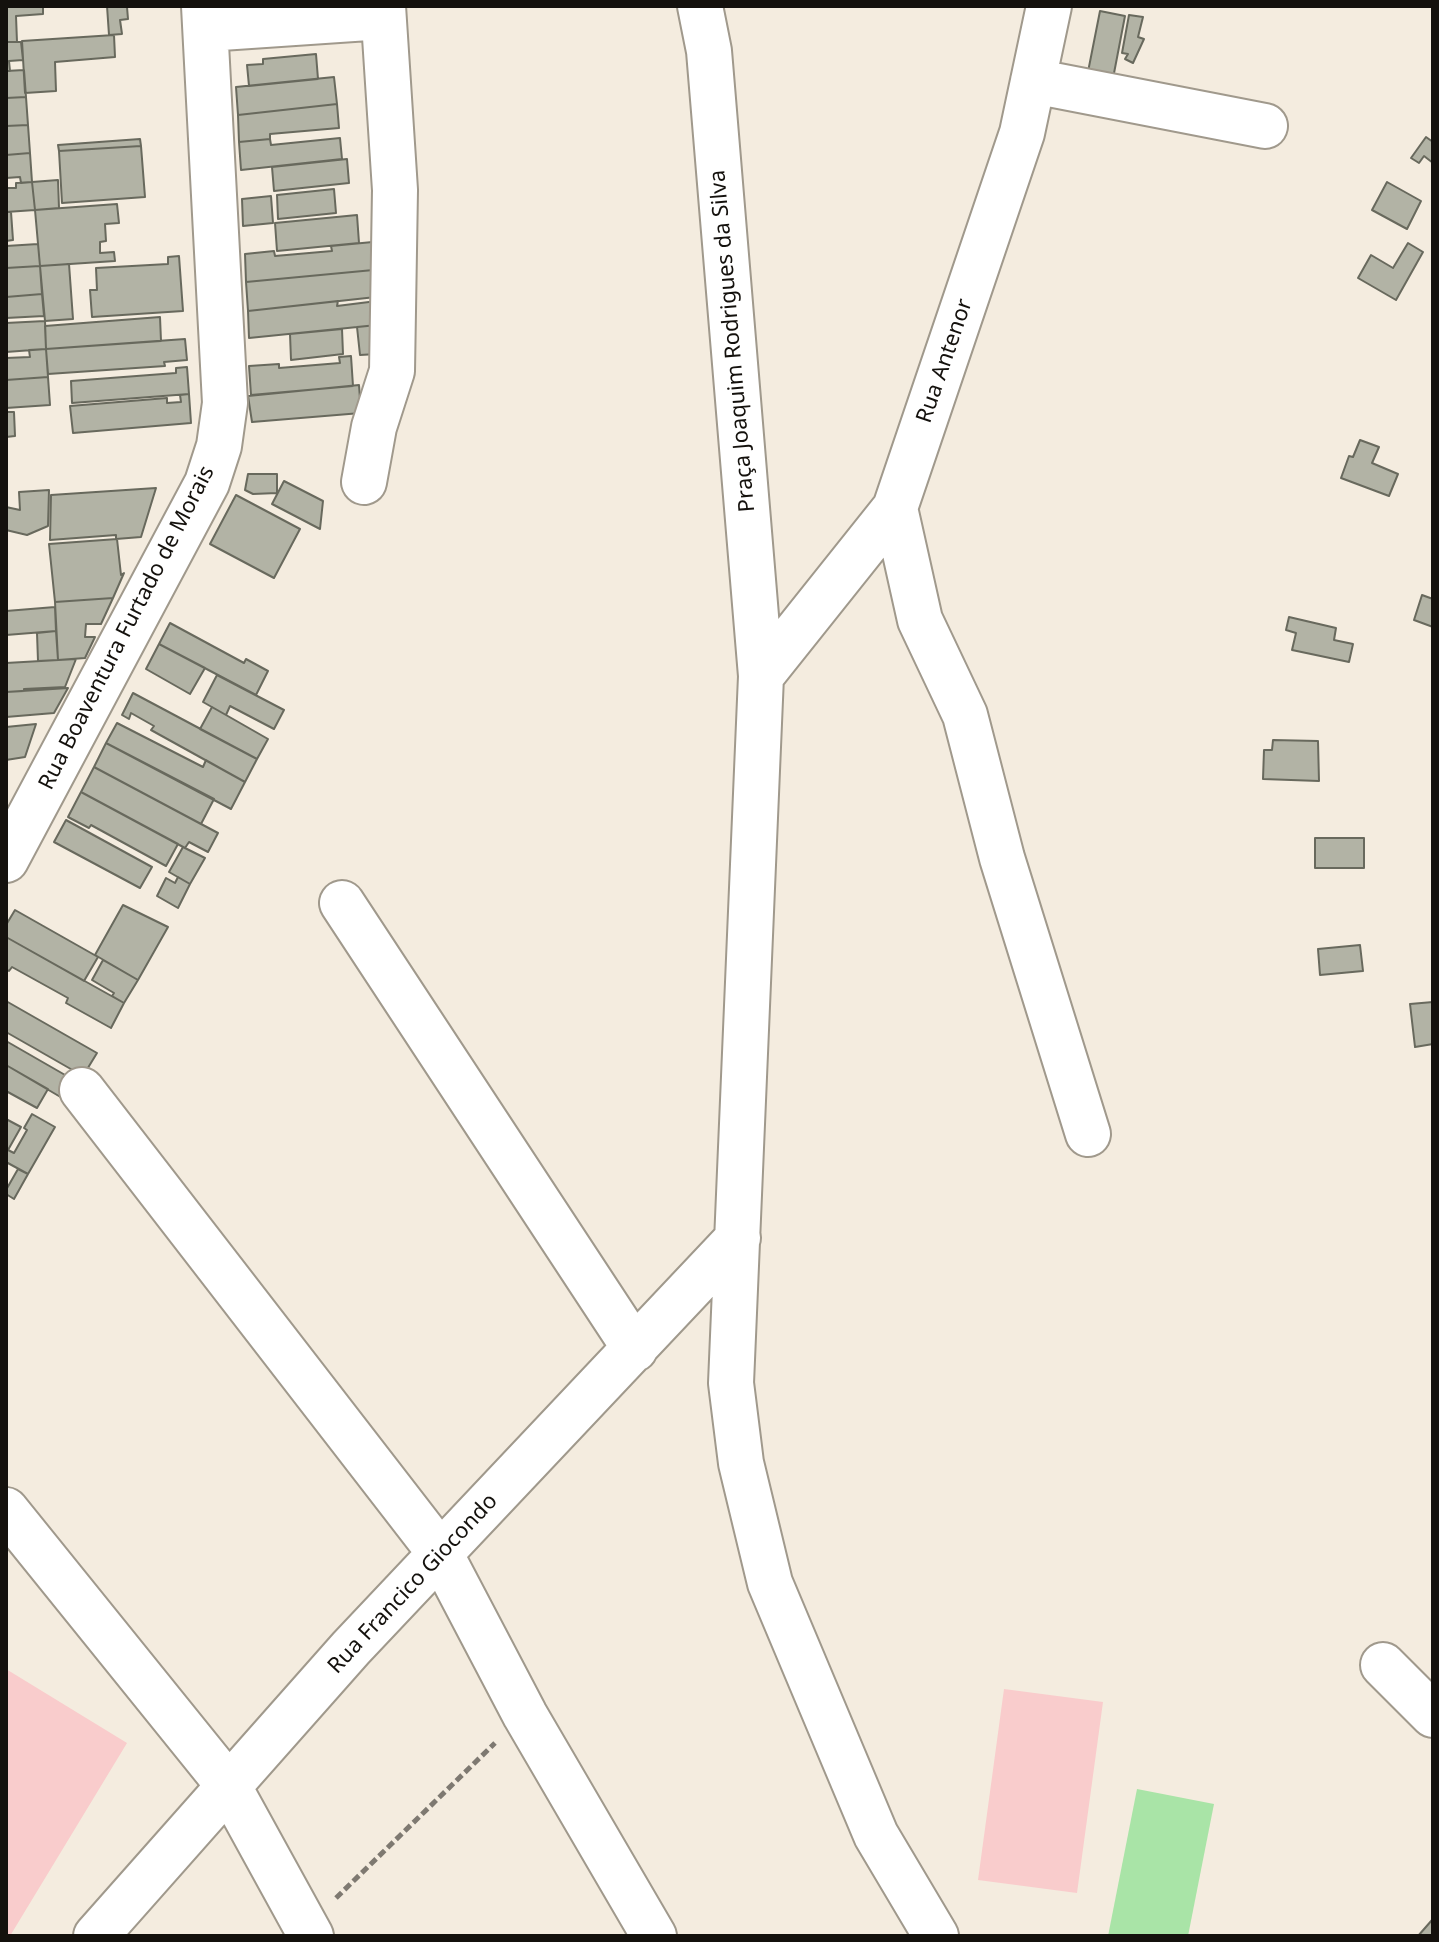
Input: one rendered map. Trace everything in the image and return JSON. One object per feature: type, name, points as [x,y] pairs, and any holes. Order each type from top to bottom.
[{"type":"street","name":"Praça Joaquim Rodrigues da Silva","points":[[700,6],[709,51],[761,676],[731,1383],[741,1463],[770,1583],[876,1835],[936,1936]]},
{"type":"street","name":"Rua Antenor","points":[[761,676],[895,508],[1022,133],[1049,6]]},
{"type":"street","points":[[205,18],[383,12],[395,190],[392,371],[374,427],[364,482]]},
{"type":"street","name":"Rua Boaventura Furtado de Morais","points":[[6,860],[207,483],[219,446],[225,403],[205,18]]},
{"type":"street","points":[[1033,81],[1265,126]]},
{"type":"street","points":[[895,508],[920,620],[965,715],[1002,858],[1088,1134]]},
{"type":"street","points":[[342,903],[635,1349]]},
{"type":"street","points":[[82,1090],[440,1553],[525,1715],[654,1936]]},
{"type":"street","name":"Rua Francico Giocondo","points":[[96,1936],[228,1785],[440,1553],[738,1238]]},
{"type":"street","points":[[6,1510],[228,1785],[309,1932]]},
{"type":"street","points":[[1383,1665],[1433,1715]]},
{"type":"path","points":[[309,1932],[433,1801],[525,1715]]},
{"type":"shaded area","points":[[6,1669],[127,1743],[10,1936],[6,1936]]},
{"type":"shaded area","points":[[1004,1689],[1103,1702],[1077,1893],[978,1880]]},
{"type":"shaded area","points":[[1137,1789],[1214,1804],[1188,1936],[1108,1936]]},
{"type":"building","points":[[6,6],[43,6],[43,14],[16,16],[17,42],[6,42]]},
{"type":"building","points":[[107,6],[135,6],[127,7],[128,19],[120,20],[122,34],[109,35]]},
{"type":"building","points":[[1100,11],[1125,16],[1110,94],[1085,87]]},
{"type":"building","points":[[1129,15],[1143,17],[1138,37],[1144,39],[1133,63],[1125,59],[1128,54],[1122,53]]},
{"type":"building","points":[[114,35],[115,57],[55,62],[56,91],[25,93],[22,41]]},
{"type":"building","points":[[6,42],[21,42],[23,60],[9,61],[10,71],[6,71]]},
{"type":"building","points":[[316,54],[318,79],[249,86],[247,65],[263,64],[263,59]]},
{"type":"building","points":[[24,70],[26,97],[6,98],[6,71]]},
{"type":"building","points":[[334,77],[337,104],[238,115],[236,87]]},
{"type":"building","points":[[26,97],[28,125],[6,126],[6,98]]},
{"type":"building","points":[[337,104],[339,128],[270,134],[270,139],[239,142],[238,115]]},
{"type":"building","points":[[28,125],[30,153],[6,155],[6,126]]},
{"type":"building","points":[[1426,137],[1433,142],[1433,163],[1424,156],[1419,163],[1411,158]]},
{"type":"building","points":[[340,138],[342,159],[241,170],[239,142],[270,139],[271,145]]},
{"type":"building","points":[[140,139],[141,146],[59,151],[58,145]]},
{"type":"building","points":[[141,146],[145,197],[62,203],[59,151]]},
{"type":"building","points":[[30,153],[32,182],[21,183],[20,177],[6,178],[6,155]]},
{"type":"building","points":[[347,159],[349,183],[274,191],[272,167]]},
{"type":"building","points":[[58,180],[59,208],[35,210],[32,182]]},
{"type":"building","points":[[32,182],[35,210],[6,212],[6,188],[16,188],[16,183]]},
{"type":"building","points":[[1387,182],[1421,201],[1407,229],[1372,210]]},
{"type":"building","points":[[334,189],[336,213],[278,219],[277,195]]},
{"type":"building","points":[[271,196],[273,223],[243,226],[242,199]]},
{"type":"building","points":[[117,204],[119,223],[105,224],[106,241],[100,242],[100,253],[114,252],[115,261],[40,266],[35,210]]},
{"type":"building","points":[[6,212],[11,212],[13,240],[6,241]]},
{"type":"building","points":[[357,215],[359,243],[277,251],[275,223]]},
{"type":"building","points":[[383,241],[384,269],[246,282],[245,254],[274,251],[275,256],[332,251],[331,246]]},
{"type":"building","points":[[1408,243],[1423,252],[1396,300],[1358,278],[1371,255],[1393,268]]},
{"type":"building","points":[[38,244],[40,266],[6,268],[6,246]]},
{"type":"building","points":[[179,256],[183,311],[92,317],[90,290],[97,290],[96,268],[168,264],[168,257]]},
{"type":"building","points":[[69,264],[73,319],[45,321],[40,266]]},
{"type":"building","points":[[40,266],[42,294],[6,297],[6,268]]},
{"type":"building","points":[[384,269],[385,296],[248,311],[246,282]]},
{"type":"building","points":[[42,294],[44,316],[6,318],[6,297]]},
{"type":"building","points":[[385,300],[387,324],[249,338],[248,311],[338,301],[337,306]]},
{"type":"building","points":[[160,317],[161,341],[46,349],[45,326]]},
{"type":"building","points":[[45,321],[46,349],[6,352],[6,323]]},
{"type":"building","points":[[387,324],[377,354],[360,355],[357,327]]},
{"type":"building","points":[[342,329],[343,354],[291,360],[290,334]]},
{"type":"building","points":[[185,339],[187,360],[164,362],[165,366],[48,374],[46,349]]},
{"type":"building","points":[[46,349],[48,377],[6,380],[6,358],[30,357],[29,350]]},
{"type":"building","points":[[351,356],[353,386],[251,395],[249,366],[279,364],[279,368],[340,363],[339,357]]},
{"type":"building","points":[[187,367],[189,394],[72,403],[71,381],[176,373],[176,368]]},
{"type":"building","points":[[48,377],[50,405],[6,408],[6,380]]},
{"type":"building","points":[[359,385],[361,413],[252,422],[248,396]]},
{"type":"building","points":[[189,394],[191,423],[73,433],[70,406],[167,398],[167,403],[181,402],[180,395]]},
{"type":"building","points":[[6,412],[14,412],[15,436],[6,437]]},
{"type":"building","points":[[1360,440],[1379,447],[1372,463],[1398,474],[1389,496],[1341,478],[1349,456],[1353,457]]},
{"type":"building","points":[[248,474],[277,474],[277,493],[253,494],[245,490]]},
{"type":"building","points":[[284,481],[323,501],[320,529],[272,504]]},
{"type":"building","points":[[156,488],[141,537],[116,539],[116,535],[50,540],[51,495]]},
{"type":"building","points":[[49,490],[48,526],[27,535],[6,530],[6,507],[20,510],[19,492]]},
{"type":"building","points":[[236,495],[300,529],[274,578],[210,544]]},
{"type":"building","points":[[117,539],[121,575],[124,573],[113,598],[55,602],[49,544]]},
{"type":"building","points":[[1422,595],[1433,599],[1433,627],[1414,620]]},
{"type":"building","points":[[113,598],[101,624],[86,624],[85,637],[95,637],[85,658],[58,660],[55,602]]},
{"type":"building","points":[[55,607],[56,631],[6,635],[6,611]]},
{"type":"building","points":[[1289,617],[1336,628],[1334,640],[1353,644],[1349,662],[1292,650],[1296,633],[1286,630]]},
{"type":"building","points":[[170,623],[244,663],[246,659],[268,671],[256,695],[159,644]]},
{"type":"building","points":[[56,631],[58,660],[38,661],[37,633]]},
{"type":"building","points":[[159,644],[205,668],[190,694],[146,669]]},
{"type":"building","points":[[76,659],[65,687],[6,692],[6,663]]},
{"type":"building","points":[[217,675],[284,710],[274,729],[230,706],[226,715],[203,702]]},
{"type":"building","points":[[68,688],[54,713],[6,717],[6,692]]},
{"type":"building","points":[[133,693],[257,759],[245,782],[151,730],[154,726],[131,713],[129,719],[122,715]]},
{"type":"building","points":[[212,707],[268,739],[257,759],[200,729]]},
{"type":"building","points":[[117,723],[203,767],[206,760],[245,782],[231,809],[106,743]]},
{"type":"building","points":[[36,724],[25,757],[6,760],[6,727]]},
{"type":"building","points":[[1273,740],[1318,741],[1319,781],[1263,779],[1264,750],[1272,750]]},
{"type":"building","points":[[106,743],[214,799],[201,824],[94,767]]},
{"type":"building","points":[[94,767],[218,833],[208,852],[189,842],[185,848],[81,792]]},
{"type":"building","points":[[81,792],[178,844],[166,866],[91,825],[89,828],[68,817]]},
{"type":"building","points":[[66,820],[152,867],[140,888],[54,842]]},
{"type":"building","points":[[1315,838],[1364,838],[1364,868],[1315,868]]},
{"type":"building","points":[[183,847],[205,858],[190,884],[169,872]]},
{"type":"building","points":[[178,877],[190,884],[178,908],[157,896],[166,878],[175,883]]},
{"type":"building","points":[[123,905],[168,927],[138,980],[95,955]]},
{"type":"building","points":[[15,910],[98,957],[84,981],[6,937],[6,925]]},
{"type":"building","points":[[6,937],[124,1003],[111,1028],[66,1003],[68,998],[12,967],[9,971],[6,969]]},
{"type":"building","points":[[1360,945],[1363,971],[1320,975],[1318,949]]},
{"type":"building","points":[[103,960],[138,980],[124,1003],[92,980]]},
{"type":"building","points":[[6,1001],[97,1053],[83,1076],[6,1032]]},
{"type":"building","points":[[1433,1002],[1433,1044],[1415,1047],[1410,1004]]},
{"type":"building","points":[[6,1041],[79,1083],[69,1102],[6,1065]]},
{"type":"building","points":[[6,1065],[48,1089],[37,1108],[6,1091]]},
{"type":"building","points":[[32,1114],[55,1127],[28,1174],[6,1162],[6,1119],[21,1127],[8,1150],[14,1153]]},
{"type":"building","points":[[18,1169],[28,1174],[14,1199],[6,1194],[6,1190]]},
{"type":"building","points":[[1432,1920],[1433,1936],[1418,1936]]}]
